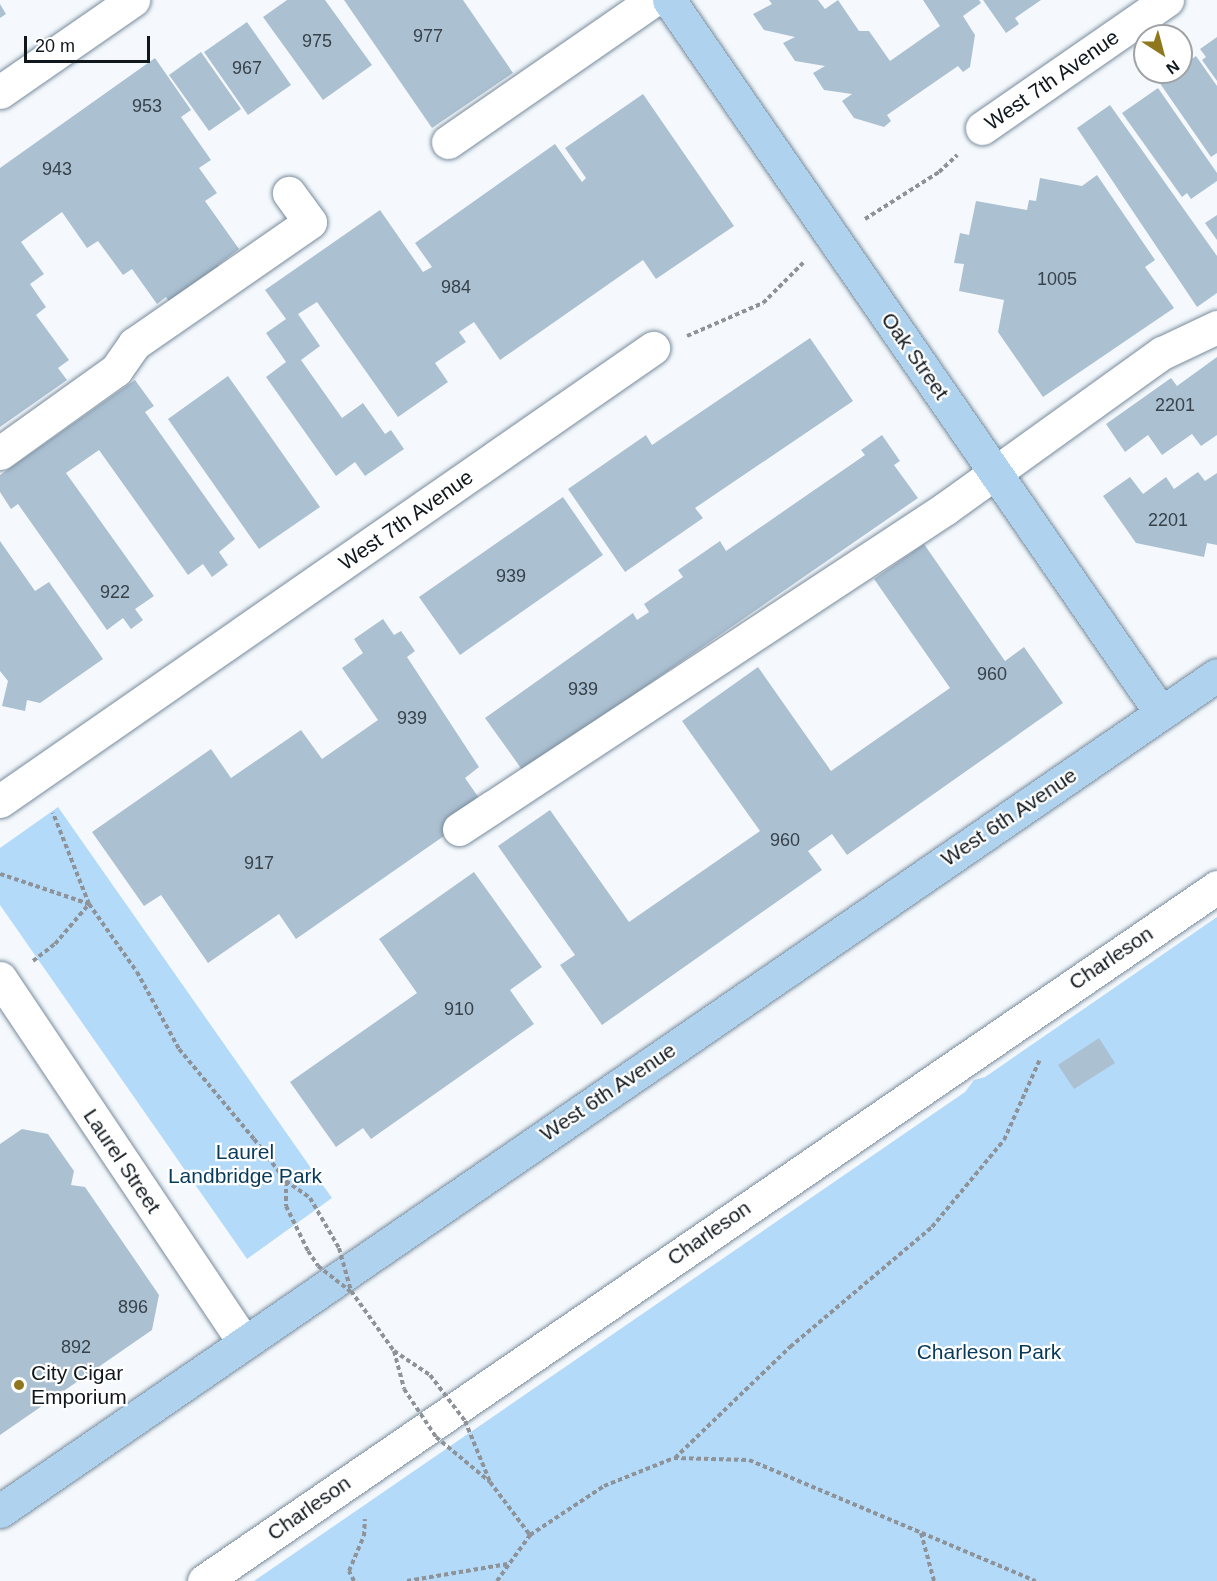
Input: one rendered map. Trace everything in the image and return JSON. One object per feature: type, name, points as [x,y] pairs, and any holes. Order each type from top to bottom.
[{"type":"main road","name":"Oak Street","points":[[669,0],[997,472],[1161,713]]},
{"type":"main road","name":"West 6th Avenue","points":[[0,1511],[1217,675]]},
{"type":"street","points":[[0,92],[133,0]]},
{"type":"street","points":[[448,142],[653,0]]},
{"type":"street","name":"West 7th Avenue","points":[[982,128],[1167,0]]},
{"type":"street","points":[[0,453],[116,370],[134,344],[309,222],[289,193]]},
{"type":"street","points":[[459,829],[997,472],[1162,353],[1217,327]]},
{"type":"street","name":"West 7th Avenue","points":[[0,801],[653,348]]},
{"type":"street","name":"Charleson","points":[[204,1581],[1217,887]]},
{"type":"street","name":"Laurel Street","points":[[0,978],[244,1342]]},
{"type":"path","name":"West 7th Avenue","points":[[858,223],[944,169],[982,128]]},
{"type":"path","points":[[653,348],[734,319],[763,303],[808,258]]},
{"type":"path","points":[[53,813],[89,904],[137,972],[179,1049],[286,1181],[310,1198],[339,1248],[351,1291]]},
{"type":"path","points":[[0,874],[89,904]]},
{"type":"path","points":[[31,963],[55,944],[89,904]]},
{"type":"path","points":[[498,1581],[530,1534],[604,1486],[674,1458],[790,1347],[932,1227],[1004,1140],[1040,1059]]},
{"type":"path","points":[[286,1181],[286,1206],[318,1266],[351,1291],[394,1351],[430,1375],[465,1421],[490,1482]]},
{"type":"path","points":[[394,1351],[404,1389],[436,1437],[490,1482],[530,1534]]},
{"type":"path","points":[[674,1458],[749,1460],[1036,1581]]},
{"type":"path","points":[[347,1482],[366,1509],[364,1536],[349,1571],[354,1581]]},
{"type":"path","points":[[921,1532],[934,1581]]},
{"type":"path","points":[[407,1581],[508,1564]]},
{"type":"green space","name":"Laurel Landbridge Park","points":[[58,807],[332,1198],[247,1259],[0,905],[0,848]]},
{"type":"green space","name":"Charleson Park","points":[[1217,917],[1217,1581],[254,1581],[965,1092],[974,1080],[985,1077]]},
{"type":"building","points":[[287,0],[325,0],[372,65],[323,100],[263,17]]},
{"type":"building","points":[[344,0],[463,0],[513,73],[432,128]]},
{"type":"building","points":[[769,0],[818,0],[825,9],[838,0],[859,31],[869,31],[890,61],[940,26],[923,0],[979,0],[981,3],[963,16],[975,35],[970,67],[963,72],[958,66],[887,115],[891,121],[884,127],[854,118],[842,101],[852,94],[824,90],[813,73],[825,66],[795,61],[783,43],[795,37],[764,30],[753,14],[772,4]]},
{"type":"building","points":[[983,0],[1041,0],[1015,18],[1019,24],[1006,33]]},
{"type":"building","points":[[0,4],[6,14],[0,18]]},
{"type":"building","points":[[247,22],[291,85],[248,115],[204,52]]},
{"type":"building","points":[[1217,37],[1217,81],[1202,60],[1206,57],[1200,49]]},
{"type":"building","points":[[201,52],[241,109],[209,131],[169,75]]},
{"type":"building","points":[[1196,56],[1217,86],[1217,153],[1211,157],[1160,84],[1193,84],[1193,58]]},
{"type":"building","points":[[155,58],[191,110],[181,117],[211,160],[199,168],[217,193],[205,201],[239,249],[218,265],[224,273],[174,309],[166,297],[157,304],[132,269],[123,275],[98,241],[87,248],[62,212],[21,242],[44,274],[30,284],[46,307],[36,315],[69,360],[58,368],[67,380],[0,427],[0,168]]},
{"type":"building","points":[[1158,88],[1217,173],[1217,181],[1191,199],[1187,193],[1182,197],[1122,113]]},
{"type":"building","points":[[643,94],[734,226],[656,279],[643,260],[500,360],[474,322],[459,332],[466,342],[435,363],[448,382],[398,417],[317,302],[298,314],[320,346],[301,360],[342,418],[363,403],[385,434],[391,430],[404,449],[365,476],[355,462],[336,476],[266,377],[286,362],[266,333],[286,319],[265,290],[380,210],[423,272],[432,267],[415,243],[555,144],[582,182],[586,178],[565,148]]},
{"type":"building","points":[[1110,105],[1217,256],[1217,293],[1197,307],[1077,128]]},
{"type":"building","points":[[1097,175],[1155,260],[1145,267],[1174,308],[1043,397],[998,332],[1004,300],[959,291],[964,264],[954,263],[960,233],[969,235],[976,201],[1027,210],[1029,200],[1036,201],[1040,178],[1082,186]]},
{"type":"building","points":[[1217,215],[1217,240],[1205,223]]},
{"type":"building","points":[[810,338],[853,401],[695,508],[703,518],[625,572],[568,489],[646,435],[652,445]]},
{"type":"building","points":[[1217,357],[1217,435],[1201,446],[1192,434],[1162,455],[1148,435],[1125,452],[1106,424],[1171,378],[1177,386]]},
{"type":"building","points":[[228,376],[320,507],[259,549],[168,419]]},
{"type":"building","points":[[135,380],[154,406],[145,412],[235,539],[219,552],[228,565],[212,577],[203,564],[188,575],[99,450],[66,473],[154,596],[135,609],[143,620],[131,629],[123,618],[107,630],[18,504],[11,509],[0,492],[0,475]]},
{"type":"building","points":[[882,435],[900,461],[894,465],[918,498],[523,771],[485,718],[633,613],[637,620],[649,612],[644,604],[683,577],[678,570],[720,541],[726,551],[865,455],[861,450]]},
{"type":"building","points":[[1198,472],[1205,481],[1217,473],[1217,545],[1207,543],[1204,557],[1136,543],[1103,496],[1130,477],[1143,494],[1166,477],[1174,489]]},
{"type":"building","points":[[563,497],[603,555],[460,655],[419,597]]},
{"type":"building","points":[[0,541],[35,591],[49,582],[103,659],[40,703],[27,700],[25,711],[2,706],[8,681],[0,671]]},
{"type":"building","points":[[924,544],[1005,661],[1024,647],[1063,703],[847,855],[832,834],[808,851],[822,870],[602,1025],[560,965],[575,955],[498,846],[550,810],[629,922],[760,831],[682,721],[758,667],[831,771],[950,688],[874,579]]},
{"type":"building","points":[[383,619],[394,635],[401,631],[415,651],[407,657],[479,767],[465,778],[479,798],[454,829],[296,939],[279,914],[208,963],[161,895],[144,906],[92,832],[211,749],[231,778],[301,730],[322,759],[378,720],[342,668],[363,653],[354,639]]},
{"type":"building","points":[[474,872],[542,967],[510,990],[534,1024],[371,1139],[363,1128],[336,1147],[290,1082],[417,993],[379,939]]},
{"type":"building","points":[[1099,1038],[1115,1063],[1074,1089],[1058,1065]]},
{"type":"building","points":[[22,1129],[48,1134],[74,1171],[71,1185],[85,1187],[159,1295],[152,1330],[0,1435],[0,1144]]},
{"type":"place","name":"City Cigar Emporium","points":[[19,1385]]}]
